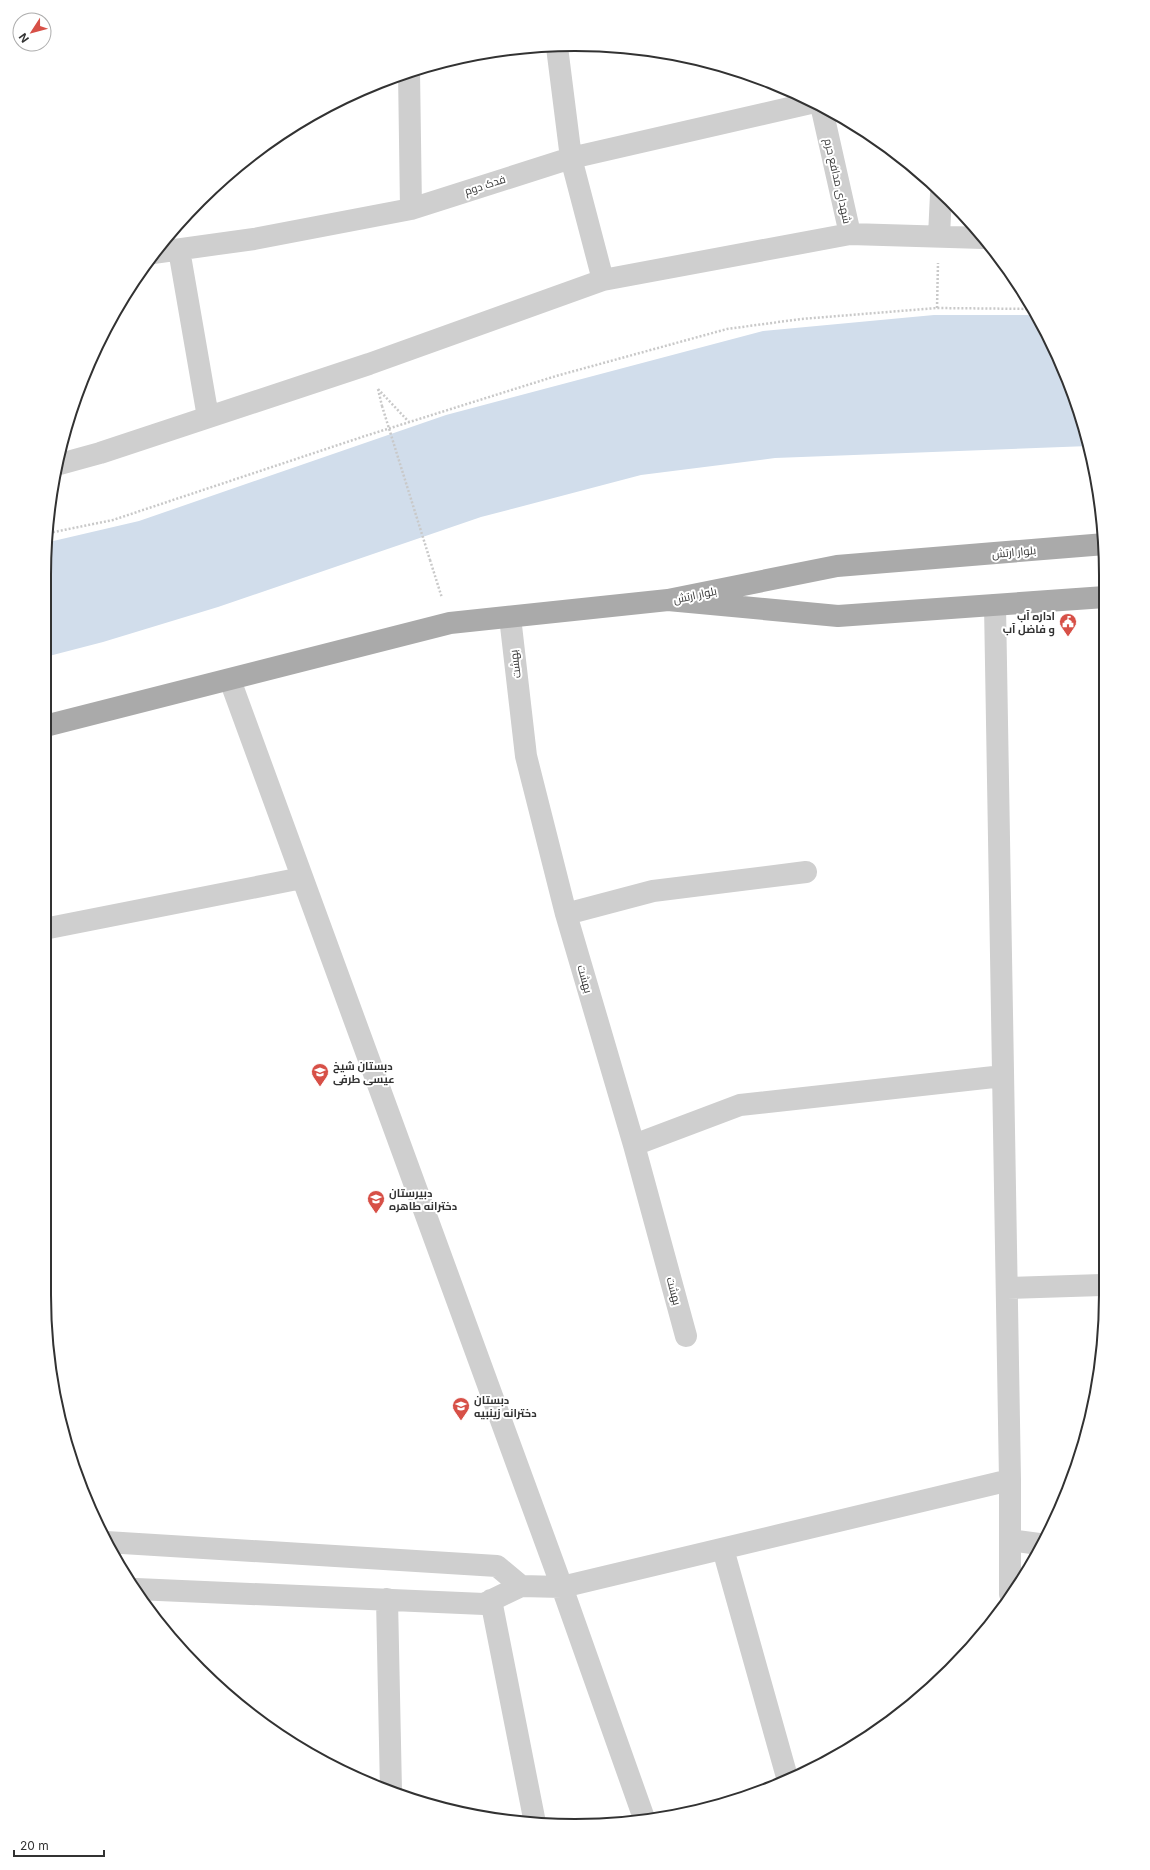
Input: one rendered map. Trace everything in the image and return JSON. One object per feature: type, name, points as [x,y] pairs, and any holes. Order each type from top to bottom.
[{"type":"main road","name":"بلوار ارتش","points":[[668,600],[837,566],[1098,545]]},
{"type":"main road","name":"بلوار ارتش","points":[[668,600],[838,616],[1099,597]]},
{"type":"main road","points":[[51,724],[450,623],[668,600]]},
{"type":"street","points":[[558,52],[571,158],[603,280]]},
{"type":"street","points":[[409,78],[411,209]]},
{"type":"street","name":"فدک دوم","points":[[162,252],[254,239],[411,209],[571,158],[805,104]]},
{"type":"street","name":"شهدای مدافع حرم","points":[[822,113],[850,234]]},
{"type":"street","points":[[939,236],[941,199]]},
{"type":"street","points":[[63,463],[100,453],[369,364],[603,280],[850,234],[975,238]]},
{"type":"street","points":[[179,250],[208,417]]},
{"type":"street","points":[[995,605],[1010,1480],[1010,1587]]},
{"type":"street","name":"بهشت","points":[[510,617],[526,756],[566,914],[634,1145],[686,1336]]},
{"type":"street","points":[[230,680],[562,1587],[643,1815]]},
{"type":"street","points":[[566,914],[653,891],[806,872]]},
{"type":"street","points":[[51,927],[302,878]]},
{"type":"street","points":[[634,1145],[740,1105],[1003,1076]]},
{"type":"street","points":[[1006,1288],[1099,1285]]},
{"type":"street","points":[[141,1589],[484,1604],[521,1586],[562,1587],[1010,1480]]},
{"type":"street","points":[[1010,1540],[1036,1544]]},
{"type":"street","points":[[113,1542],[497,1566],[521,1586]]},
{"type":"street","points":[[724,1548],[786,1774]]},
{"type":"street","points":[[387,1599],[391,1785]]},
{"type":"street","points":[[491,1600],[534,1817]]},
{"type":"path","points":[[937,308],[939,236]]},
{"type":"path","points":[[53,533],[114,520],[409,422],[556,376],[727,329],[801,319],[937,308],[1026,309]]},
{"type":"path","points":[[377,388],[409,422]]},
{"type":"path","points":[[382,406],[450,623]]},
{"type":"water","points":[[934,315],[1030,315],[1059,374],[1083,446],[775,458],[641,475],[481,517],[218,607],[103,642],[51,655],[52,541],[139,521],[446,415],[763,331]]},
{"type":"place","name":"اداره آب و فاضل آب","points":[[1068,637]]},
{"type":"place","name":"دبستان شیخ عیسی طرفی","points":[[320,1087]]},
{"type":"place","name":"دبیرستان دخترانه طاهره","points":[[376,1214]]},
{"type":"place","name":"دبستان دخترانه زینبیه","points":[[461,1421]]}]
